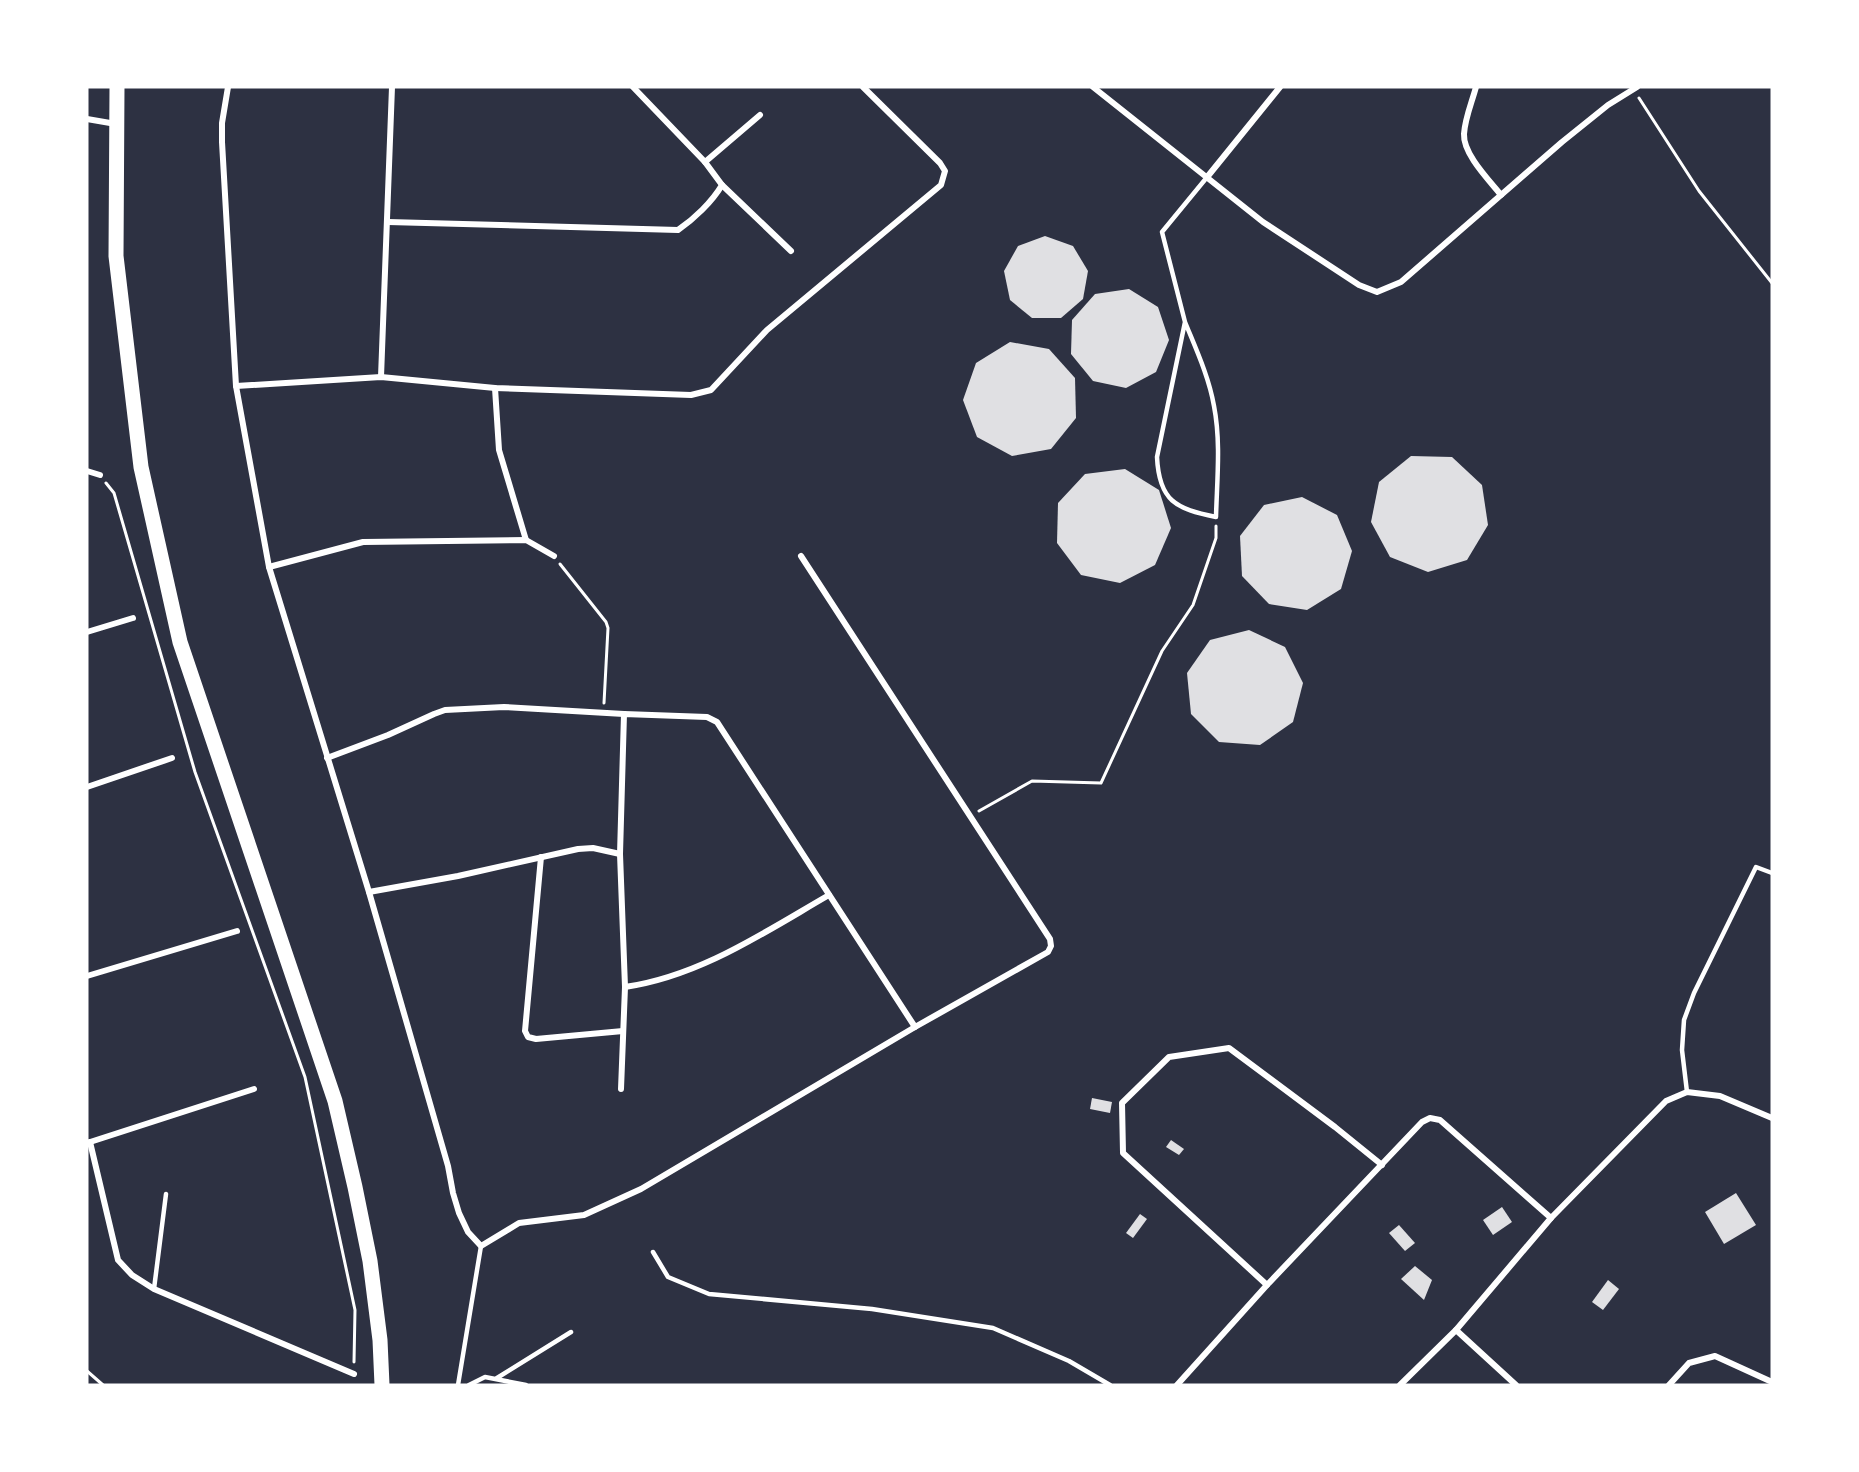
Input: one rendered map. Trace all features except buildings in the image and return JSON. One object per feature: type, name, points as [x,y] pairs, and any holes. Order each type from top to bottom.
[{"type":"main road","points":[[117,87],[116,256],[141,467],[180,642],[335,1101],[370,1261],[380,1340],[382,1385]]},
{"type":"street","points":[[228,87],[222,123],[222,141],[236,386],[269,567],[369,892],[448,1166],[453,1193],[468,1232],[481,1246],[519,1223],[584,1215],[641,1189],[915,1027],[1048,952],[1051,945],[1050,939],[801,556]]},
{"type":"street","points":[[381,377],[392,87]]},
{"type":"street","points":[[633,87],[705,162],[722,185],[791,251]]},
{"type":"street","points":[[236,386],[381,377],[495,388],[691,395],[711,390],[767,330],[944,181],[945,171],[940,163],[863,87]]},
{"type":"street","points":[[1093,87],[1208,176],[1263,222],[1359,285],[1377,292],[1401,282],[1608,105],[1635,88]]},
{"type":"street","points":[[1208,176],[1280,87]]},
{"type":"street","points":[[1476,87],[1466,124],[1464,142],[1468,151],[1501,195]]},
{"type":"street","points":[[705,162],[760,115]]},
{"type":"street","points":[[87,119],[117,124]]},
{"type":"street","points":[[388,222],[670,231],[678,230],[686,224],[716,195],[722,185]]},
{"type":"street","points":[[495,388],[499,450],[526,540]]},
{"type":"street","points":[[87,471],[99,475]]},
{"type":"street","points":[[269,567],[363,543],[526,540],[554,556]]},
{"type":"street","points":[[87,632],[133,618]]},
{"type":"street","points":[[327,758],[445,710],[504,707],[603,714],[707,717],[717,722],[915,1027]]},
{"type":"street","points":[[621,1089],[625,987],[620,854],[624,714]]},
{"type":"street","points":[[87,787],[172,758]]},
{"type":"street","points":[[369,892],[578,849],[593,848],[620,854]]},
{"type":"street","points":[[541,857],[525,1031],[528,1037],[536,1040],[623,1031]]},
{"type":"street","points":[[625,987],[652,983],[710,962],[829,895]]},
{"type":"street","points":[[87,976],[237,931]]},
{"type":"street","points":[[1267,1285],[1123,1153],[1122,1102],[1169,1057],[1229,1048],[1382,1165]]},
{"type":"street","points":[[254,1089],[88,1142],[118,1260],[132,1275],[154,1289],[354,1374]]},
{"type":"street","points":[[1400,1385],[1456,1330],[1551,1218],[1666,1101],[1688,1092],[1720,1096],[1772,1118]]},
{"type":"street","points":[[1177,1385],[1267,1285],[1422,1122],[1435,1118],[1440,1120],[1551,1218]]},
{"type":"street","points":[[1456,1330],[1516,1385]]},
{"type":"street","points":[[1669,1385],[1689,1363],[1715,1356],[1772,1383]]},
{"type":"lane","points":[[1185,322],[1159,447],[1158,477],[1169,499],[1184,509],[1216,517],[1218,440],[1214,404],[1206,373],[1185,322],[1162,232],[1208,176]]},
{"type":"lane","points":[[1688,1092],[1682,1050],[1684,1020],[1694,993],[1756,867],[1772,873]]},
{"type":"lane","points":[[154,1289],[166,1194]]},
{"type":"lane","points":[[458,1385],[481,1246]]},
{"type":"lane","points":[[653,1252],[668,1277],[709,1294],[872,1309],[993,1328],[1069,1361],[1110,1385]]},
{"type":"lane","points":[[497,1378],[571,1332]]},
{"type":"lane","points":[[469,1385],[485,1377],[526,1385]]},
{"type":"path","points":[[1635,88],[1699,191],[1772,283]]},
{"type":"path","points":[[970,816],[1032,781],[1101,783],[1162,651],[1193,605],[1216,538],[1216,517]]},
{"type":"path","points":[[554,556],[606,622],[608,628],[603,714]]},
{"type":"path","points":[[87,1371],[103,1385]]}]
